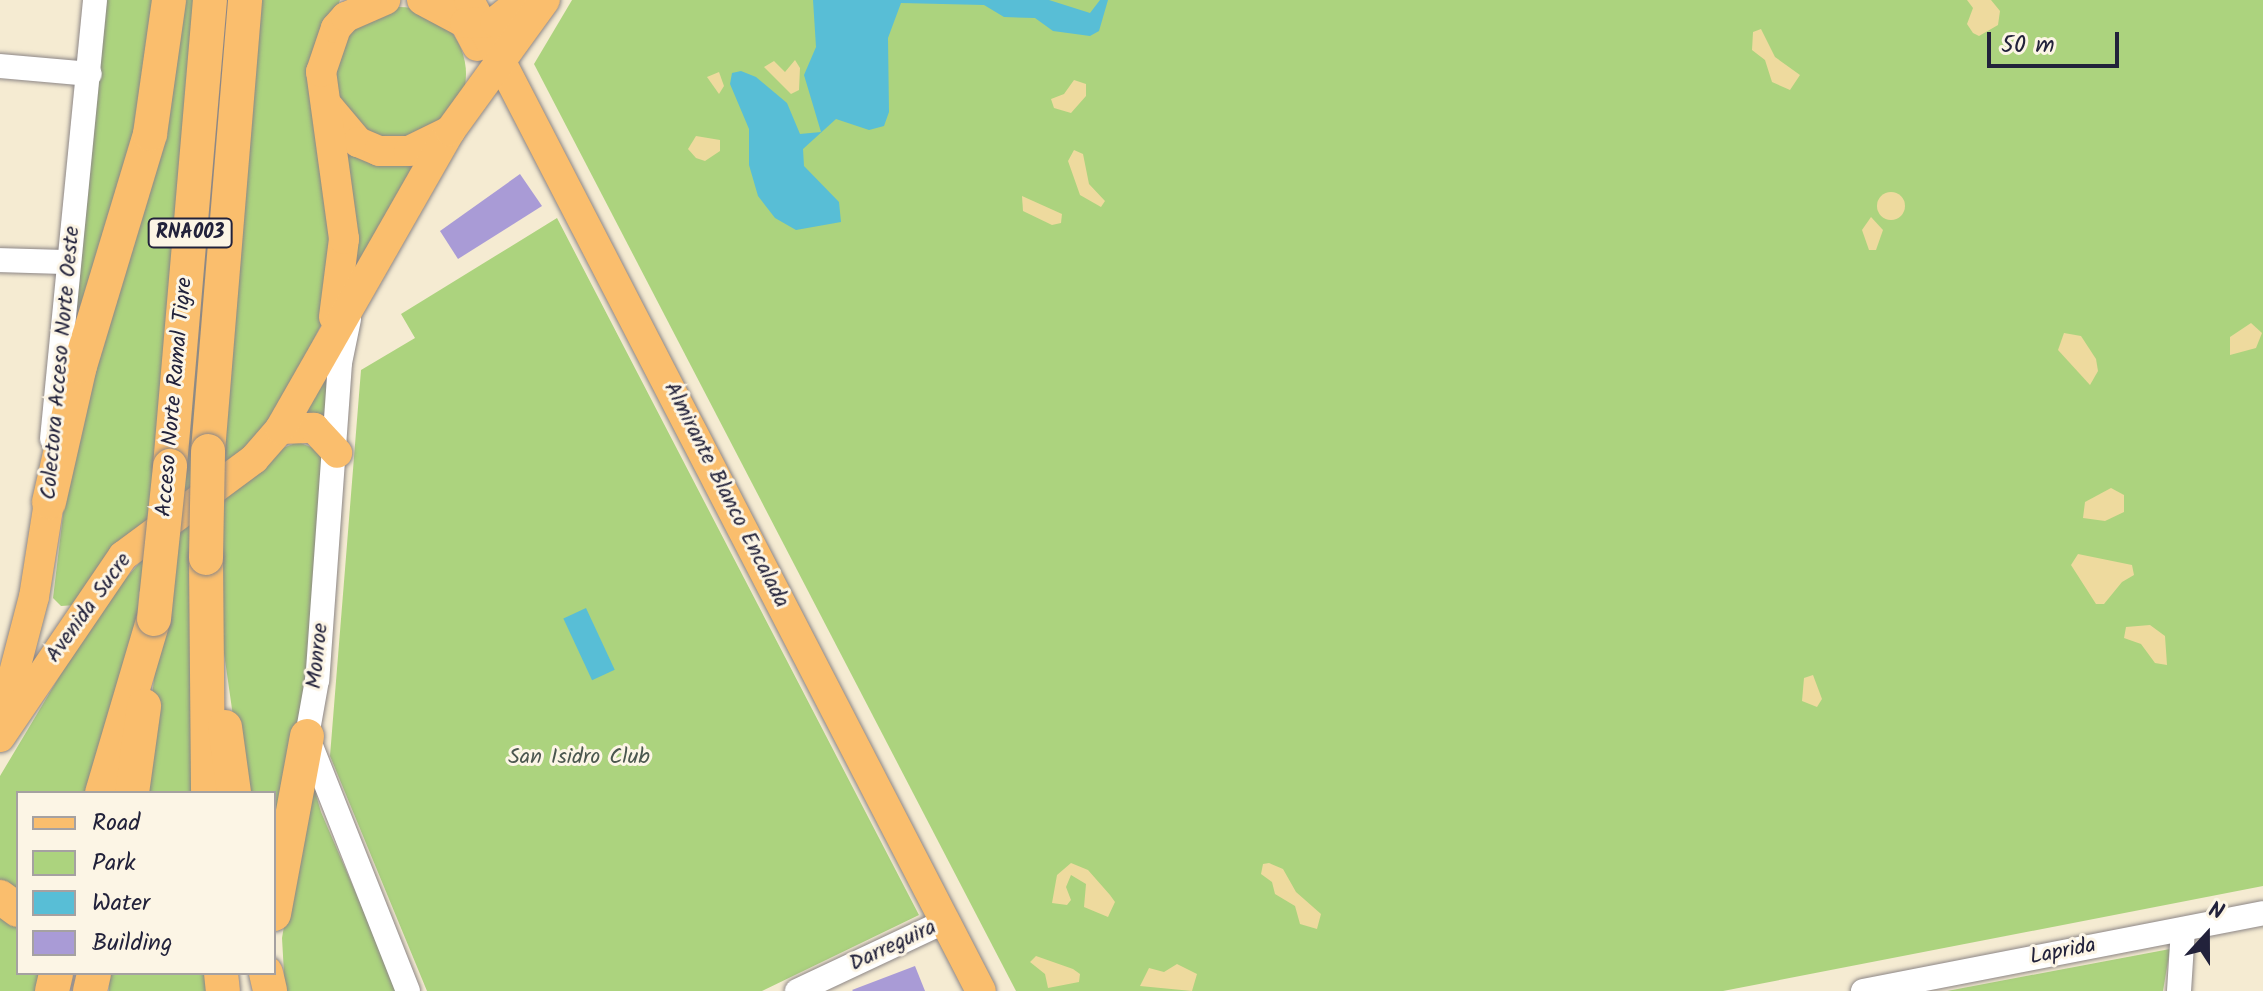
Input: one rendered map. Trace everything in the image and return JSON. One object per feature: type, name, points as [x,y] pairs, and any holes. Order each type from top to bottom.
[{"type":"highway","points":[[49,502],[80,366],[150,134],[169,0]]},
{"type":"highway","name":"Acceso Norte Ramal Tigre","points":[[132,791],[170,466],[210,0]]},
{"type":"highway","name":"Acceso Norte Ramal Tigre","points":[[208,791],[208,451],[245,0]]},
{"type":"highway","points":[[206,616],[234,791]]},
{"type":"highway","points":[[103,791],[154,620]]},
{"type":"highway","points":[[276,903],[307,736]]},
{"type":"main road","points":[[349,9],[385,0]]},
{"type":"main road","points":[[422,0],[472,19],[508,14],[522,0]]},
{"type":"main road","points":[[502,62],[545,0]]},
{"type":"main road","name":"Avenida Sucre","points":[[319,356],[340,296],[344,239],[323,98],[325,52],[349,9]]},
{"type":"main road","points":[[467,106],[477,73],[472,19]]},
{"type":"main road","name":"Almirante Blanco Encalada","points":[[472,19],[502,62],[981,991]]},
{"type":"main road","name":"Avenida Sucre","points":[[0,737],[90,599],[138,541],[231,477],[280,429],[450,131],[502,62]]},
{"type":"main road","points":[[323,98],[358,142],[379,151],[409,151],[450,131]]},
{"type":"main road","points":[[280,429],[314,428],[337,453]]},
{"type":"main road","name":"Colectora Acceso Norte Oeste","points":[[0,721],[34,597],[49,502]]},
{"type":"main road","points":[[34,597],[58,616],[71,614],[90,599]]},
{"type":"street","name":"Colectora Acceso Norte Oeste","points":[[49,502],[95,0]]},
{"type":"street","points":[[0,66],[90,74]]},
{"type":"street","points":[[0,260],[69,262]]},
{"type":"street","name":"Monroe","points":[[307,736],[317,680],[337,453],[340,363],[353,303]]},
{"type":"street","points":[[307,736],[408,991]]},
{"type":"street","name":"Laprida","points":[[1863,991],[2263,913]]},
{"type":"street","name":"Darreguira","points":[[797,991],[946,921]]},
{"type":"street","points":[[2179,991],[2183,929]]},
{"type":"green space","points":[[106,0],[161,0],[157,51],[70,359]]},
{"type":"green space","points":[[175,0],[340,0],[314,71],[333,183],[328,311],[269,429],[77,605],[61,606],[53,598],[67,482]]},
{"type":"green space","points":[[572,0],[2263,0],[2263,886],[1723,991],[1016,991],[534,64]]},
{"type":"green space","points":[[399,7],[425,12],[447,26],[461,48],[466,74],[461,100],[447,122],[425,136],[399,141],[373,136],[351,122],[337,100],[332,74],[337,48],[351,26],[373,12]]},
{"type":"green space","points":[[335,135],[425,162],[347,289]]},
{"type":"green space","name":"San Isidro Club","points":[[557,218],[919,915],[762,991],[427,991],[330,756],[361,370],[415,338],[401,314]]},
{"type":"green space","points":[[332,365],[331,422],[303,415]]},
{"type":"green space","points":[[298,442],[324,452],[321,593],[276,856],[276,791],[244,791],[218,611],[198,791],[142,791],[165,573],[139,592],[138,629],[98,791],[16,791],[16,896],[0,889],[0,776],[102,605],[143,559],[278,450]]},
{"type":"green space","points":[[310,774],[321,812],[398,991],[285,991],[282,938]]},
{"type":"green space","points":[[0,912],[16,925],[16,975],[41,975],[41,991],[0,991]]},
{"type":"green space","points":[[2170,949],[2163,991],[1947,991]]},
{"type":"green space","points":[[109,975],[215,975],[215,991],[109,991]]},
{"type":"sand","points":[[1967,0],[1991,0],[2000,11],[1998,25],[1979,36],[1973,33],[1967,24],[1973,8]]},
{"type":"sand","points":[[1761,29],[1775,57],[1800,75],[1790,90],[1772,82],[1765,60],[1752,50],[1753,32]]},
{"type":"sand","points":[[795,60],[800,68],[799,90],[791,94],[764,67],[774,61],[785,72]]},
{"type":"sand","points":[[719,72],[724,86],[719,94],[707,77]]},
{"type":"sand","points":[[1074,80],[1086,84],[1086,96],[1071,113],[1054,108],[1051,99],[1064,94]]},
{"type":"sand","points":[[696,136],[720,140],[720,151],[705,161],[696,158],[688,149]]},
{"type":"sand","points":[[1074,150],[1083,154],[1089,184],[1105,201],[1101,207],[1080,195],[1068,161]]},
{"type":"sand","points":[[1891,192],[1901,196],[1905,206],[1901,216],[1891,220],[1881,216],[1877,206],[1881,196]]},
{"type":"sand","points":[[1022,196],[1062,214],[1061,223],[1052,225],[1023,211]]},
{"type":"sand","points":[[1871,217],[1883,230],[1876,250],[1869,250],[1862,230]]},
{"type":"sand","points":[[2251,323],[2262,333],[2256,348],[2230,355],[2230,337]]},
{"type":"sand","points":[[2064,333],[2081,336],[2096,359],[2098,371],[2090,385],[2058,350]]},
{"type":"sand","points":[[2111,488],[2124,495],[2124,512],[2105,521],[2083,518],[2085,502]]},
{"type":"sand","points":[[2078,554],[2132,565],[2134,575],[2122,582],[2104,604],[2096,604],[2071,565]]},
{"type":"sand","points":[[2150,625],[2165,636],[2167,665],[2155,663],[2141,644],[2124,638],[2126,627]]},
{"type":"sand","points":[[1813,675],[1822,699],[1817,707],[1802,701],[1804,678]]},
{"type":"sand","points":[[1071,863],[1088,870],[1115,902],[1108,917],[1084,907],[1086,884],[1071,875],[1066,887],[1071,900],[1067,905],[1052,903],[1057,875]]},
{"type":"sand","points":[[1269,863],[1283,869],[1296,892],[1321,914],[1317,929],[1300,924],[1295,906],[1275,894],[1272,882],[1261,874],[1263,864]]},
{"type":"sand","points":[[1036,956],[1073,969],[1080,974],[1079,982],[1048,988],[1045,974],[1030,962]]},
{"type":"sand","points":[[1177,964],[1197,974],[1192,991],[1140,986],[1149,968],[1164,972]]},
{"type":"water","points":[[813,0],[1049,0],[1090,13],[1100,0],[1108,0],[1099,31],[1090,36],[1053,31],[1035,18],[1004,17],[984,5],[901,3],[888,38],[889,112],[884,126],[869,130],[836,119],[803,149],[804,166],[839,202],[841,222],[796,230],[775,218],[758,196],[749,165],[749,129],[730,84],[732,73],[741,71],[756,77],[787,103],[800,134],[821,132],[804,75],[816,47]]},
{"type":"water","points":[[586,608],[615,670],[592,680],[563,619]]},
{"type":"building","points":[[520,174],[542,206],[458,259],[440,231]]},
{"type":"building","points":[[915,966],[925,991],[852,990]]}]
